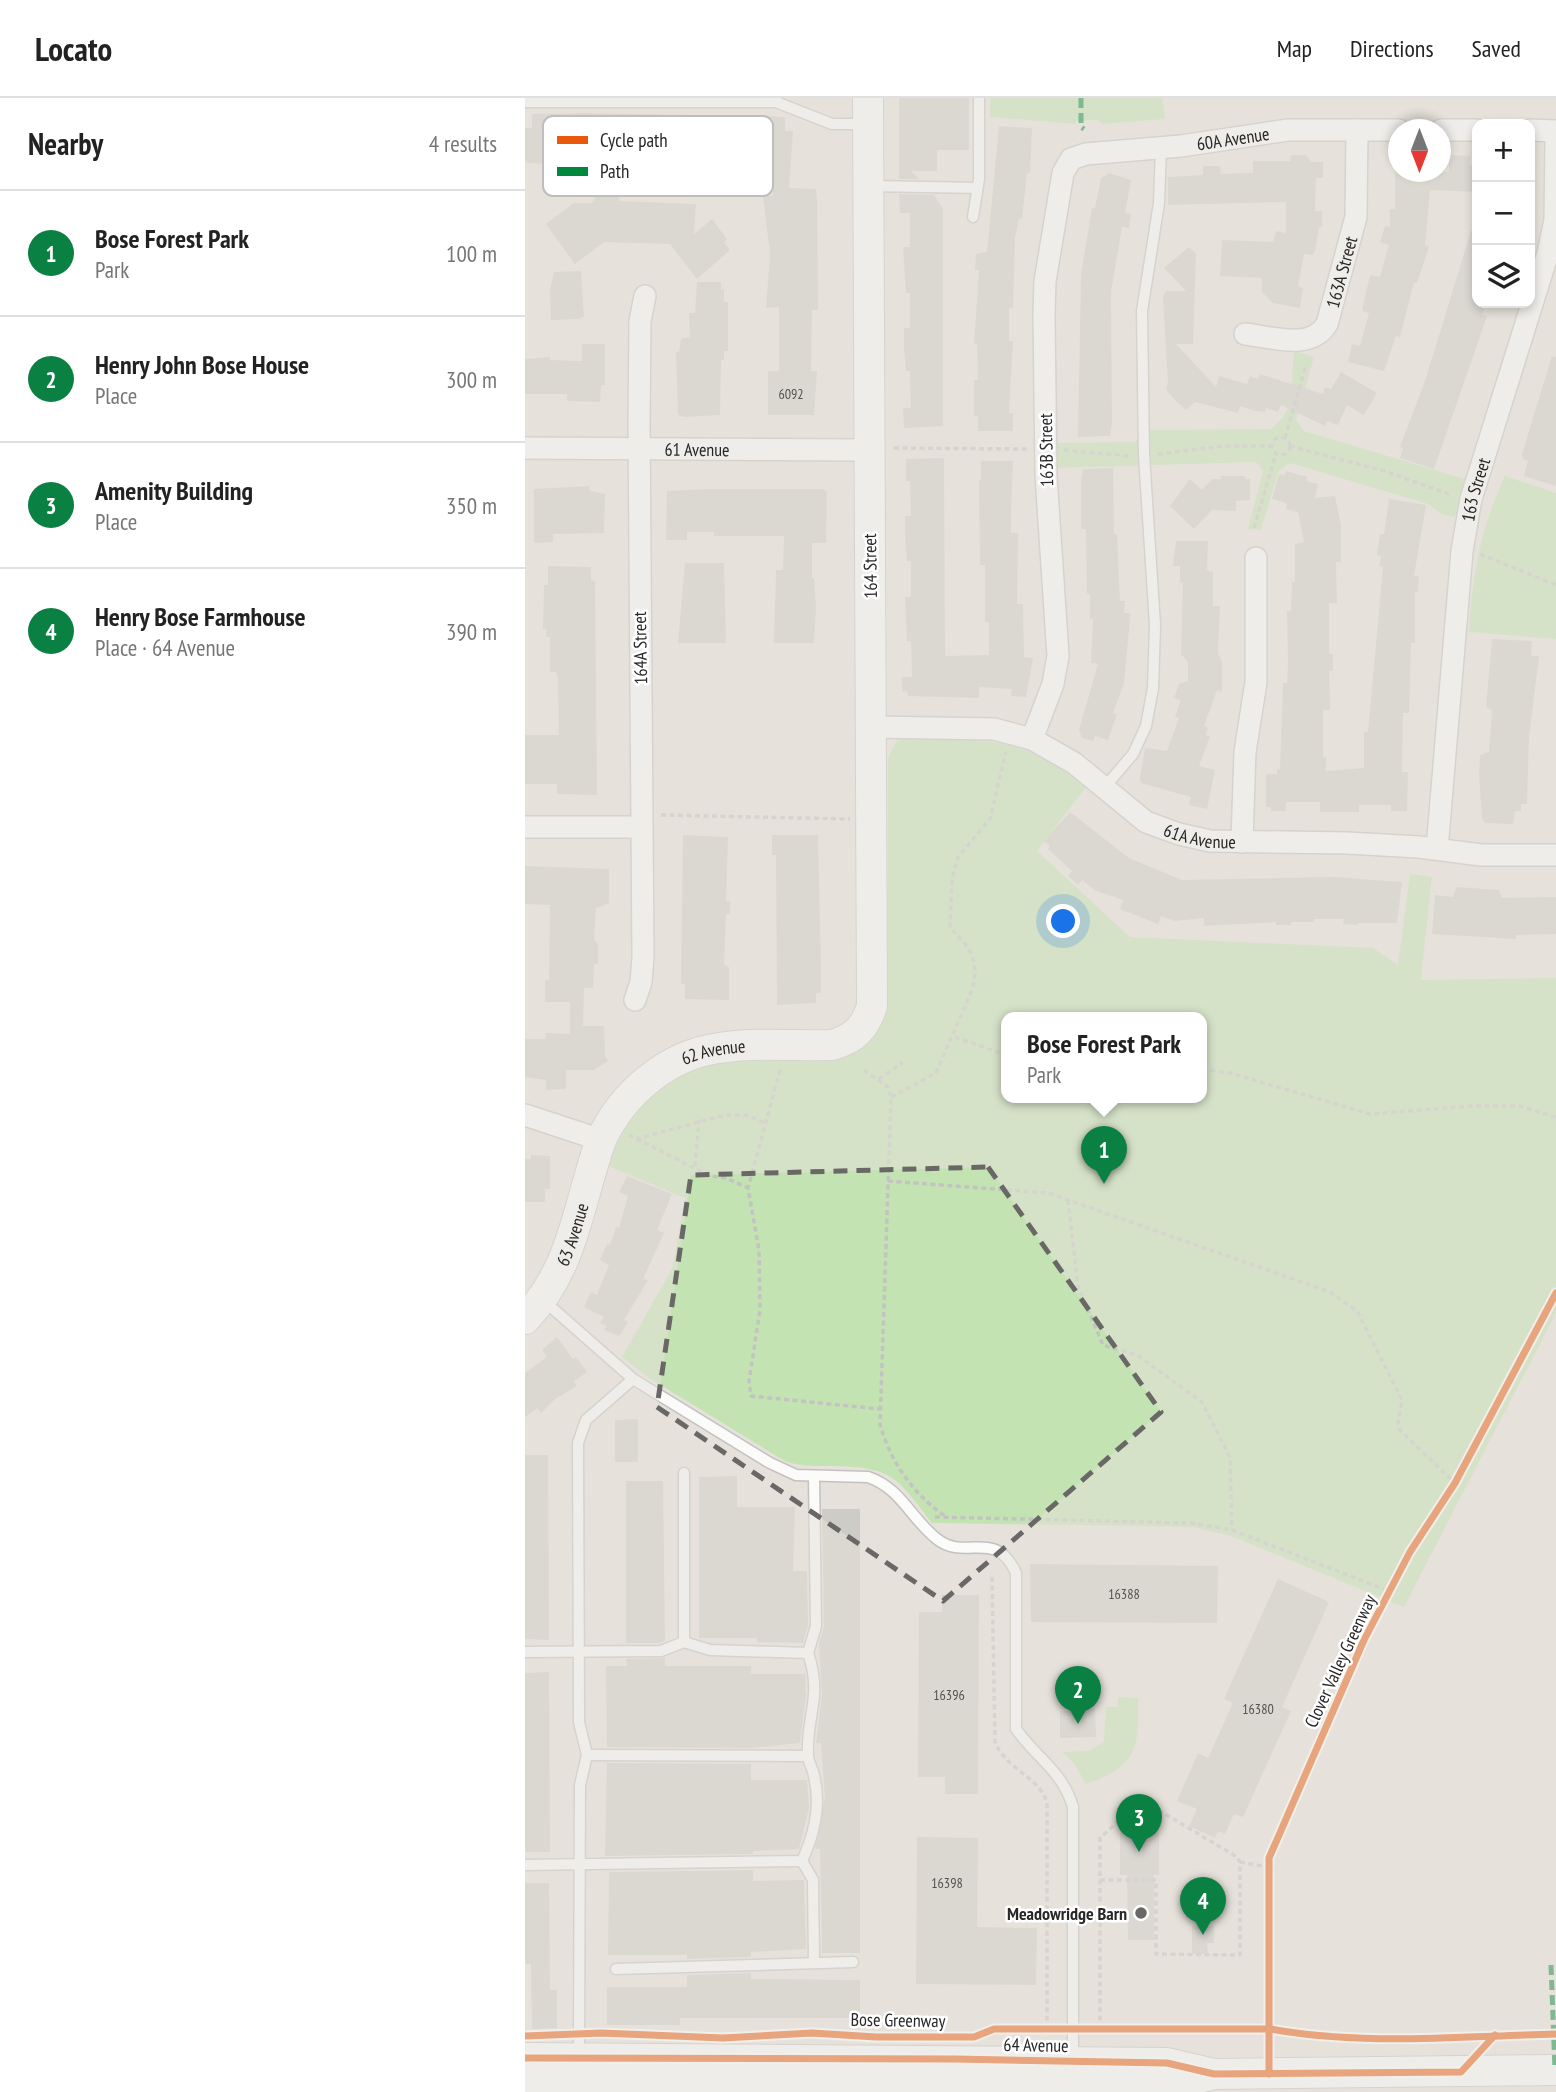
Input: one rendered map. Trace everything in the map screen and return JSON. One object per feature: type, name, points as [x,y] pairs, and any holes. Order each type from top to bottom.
[{"type":"main road","name":"164 Street","points":[[860,1030],[866,1023],[872,997],[873,727],[881,449],[868,186],[868,111]]},
{"type":"main road","name":"62 Avenue","points":[[611,1135],[609,1123],[638,1088],[679,1060],[719,1048],[832,1045],[853,1037],[860,1030]]},
{"type":"main road","name":"63 Avenue","points":[[534,1310],[566,1261],[611,1135]]},
{"type":"main road","name":"64 Avenue","points":[[525,2058],[1167,2063],[1214,2074],[1556,2070]]},
{"type":"main road","points":[[525,2073],[538,2073],[579,2058]]},
{"type":"main road","points":[[525,2085],[799,2087],[838,2074],[877,2084],[1060,2074],[1071,2069],[1073,2061]]},
{"type":"main road","name":"64 Avenue","points":[[877,2084],[1164,2087],[1214,2074]]},
{"type":"street","name":"60A Avenue","points":[[1071,159],[1086,154],[1288,130],[1388,130]]},
{"type":"street","name":"163A Street","points":[[1245,334],[1305,341],[1320,336],[1327,324],[1356,217],[1357,130]]},
{"type":"street","points":[[1451,130],[1472,130]]},
{"type":"street","points":[[1535,130],[1556,131]]},
{"type":"street","name":"163 Street","points":[[1437,849],[1462,551],[1471,499],[1548,253],[1555,220],[1556,139]]},
{"type":"street","name":"163B Street","points":[[1032,739],[1053,684],[1058,656],[1046,476],[1044,314],[1045,281],[1063,173],[1071,159]]},
{"type":"street","name":"164A Street","points":[[635,1000],[641,982],[643,957],[639,448],[640,321],[645,296]]},
{"type":"street","name":"61 Avenue","points":[[525,448],[881,449]]},
{"type":"street","points":[[1242,842],[1245,752],[1256,682],[1256,558]]},
{"type":"street","name":"61A Avenue","points":[[873,727],[994,729],[1032,739],[1075,763],[1146,822],[1210,841],[1347,843],[1481,855],[1556,855]]},
{"type":"street","points":[[525,827],[642,821]]},
{"type":"street","points":[[525,1115],[611,1135]]},
{"type":"lane","points":[[973,217],[977,188],[979,98]]},
{"type":"lane","points":[[525,102],[776,100],[832,124],[868,111]]},
{"type":"lane","points":[[1104,788],[1133,754],[1146,726],[1153,688],[1155,625],[1144,455],[1142,311],[1159,203],[1161,147]]},
{"type":"lane","points":[[868,186],[977,188]]},
{"type":"lane","points":[[534,1310],[633,1379],[770,1463],[796,1475],[868,1477],[879,1481],[892,1489],[938,1540],[959,1547],[994,1547],[1009,1557],[1016,1573],[1016,1729],[1067,1787],[1073,1807],[1073,2061]]},
{"type":"lane","points":[[579,2058],[580,1785],[587,1755],[579,1722],[581,1431],[586,1420],[633,1379]]},
{"type":"lane","points":[[684,1473],[684,1642]]},
{"type":"lane","points":[[814,1477],[815,1626],[808,1653],[814,1672],[815,1703],[808,1756],[815,1778],[815,1820],[802,1861],[813,1880],[814,1961]]},
{"type":"lane","points":[[525,1652],[661,1651],[684,1642],[710,1650],[808,1653]]},
{"type":"lane","points":[[587,1755],[808,1756]]},
{"type":"lane","points":[[525,1865],[802,1861]]},
{"type":"lane","points":[[615,1969],[814,1961],[853,1962]]},
{"type":"path","points":[[1305,365],[1285,438],[1290,446],[1361,464],[1449,494]]},
{"type":"path","points":[[1271,446],[1276,438],[1285,438]]},
{"type":"path","points":[[1055,449],[1144,455],[1224,446],[1271,446]]},
{"type":"path","points":[[1254,528],[1276,454],[1271,446]]},
{"type":"path","points":[[1276,454],[1286,453],[1290,446]]},
{"type":"path","points":[[881,449],[1037,449]]},
{"type":"path","points":[[1475,553],[1491,556],[1556,585]]},
{"type":"path","points":[[891,1097],[936,1073],[954,1037],[972,990],[976,964],[974,953],[950,928],[952,878],[958,857],[990,819],[1008,747]]},
{"type":"path","points":[[642,821],[854,818]]},
{"type":"path","points":[[954,1037],[1001,1053]]},
{"type":"path","points":[[879,1079],[903,1062]]},
{"type":"path","points":[[780,1070],[748,1188],[759,1250],[760,1310],[749,1381],[751,1396],[879,1409]]},
{"type":"path","points":[[864,1070],[888,1087],[891,1097],[879,1409],[884,1440],[892,1457],[915,1490],[947,1517]]},
{"type":"path","points":[[1207,1070],[1230,1073],[1370,1114],[1473,1106],[1519,1106],[1556,1116]]},
{"type":"path","points":[[636,1139],[677,1130],[699,1120],[746,1115],[765,1123]]},
{"type":"path","points":[[695,1166],[699,1120]]},
{"type":"path","points":[[611,1135],[636,1139],[695,1166],[710,1176],[726,1178],[748,1188]]},
{"type":"path","points":[[888,1181],[1048,1193],[1330,1292],[1357,1311],[1402,1400],[1398,1423],[1400,1430],[1454,1483]]},
{"type":"path","points":[[1068,1199],[1078,1286],[1103,1345],[1137,1356],[1202,1402],[1230,1458],[1232,1530]]},
{"type":"path","points":[[1447,1494],[1460,1472]]},
{"type":"path","points":[[916,1516],[1191,1523],[1232,1530],[1389,1591]]},
{"type":"path","points":[[992,1577],[995,1742],[1007,1764],[1043,1792],[1047,1804],[1047,2029]]},
{"type":"path","points":[[1100,1880],[1156,1880],[1156,1954],[1240,1955],[1240,1863],[1237,1857],[1135,1796]]},
{"type":"path","points":[[1100,2029],[1100,1838],[1135,1806],[1149,1804]]},
{"type":"path","points":[[1268,1880],[1269,1858]]},
{"type":"path","points":[[1240,1863],[1268,1867]]},
{"type":"path","points":[[1034,2029],[1113,2029]]},
{"type":"highlighted area","points":[[988,1167],[1161,1412],[943,1601],[657,1407],[691,1175]]},
{"type":"green space","points":[[990,98],[1162,98],[1165,119],[1103,124],[1098,120],[1076,121],[1076,124],[990,117]]},
{"type":"green space","points":[[1295,351],[1314,357],[1296,420],[1304,431],[1465,479],[1455,517],[1441,514],[1428,504],[1290,463],[1279,470],[1261,530],[1248,529],[1263,471],[1256,462],[1057,468],[1054,443],[1135,442],[1150,430],[1271,429],[1283,417],[1290,402]]},
{"type":"green space","points":[[1505,476],[1556,493],[1556,639],[1469,632],[1479,552]]},
{"type":"green space","points":[[924,737],[986,741],[1037,755],[1087,786],[1037,851],[1130,937],[1373,948],[1398,965],[1410,874],[1432,877],[1421,980],[1556,978],[1556,1313],[1404,1607],[1231,1536],[1192,1527],[932,1523],[910,1494],[891,1477],[867,1469],[807,1466],[783,1460],[649,1378],[622,1357],[672,1269],[685,1198],[601,1163],[615,1130],[650,1097],[683,1074],[719,1062],[747,1058],[812,1060],[888,987],[888,758],[895,743],[902,739]]},
{"type":"green space","points":[[1118,1697],[1138,1698],[1136,1743],[1126,1762],[1116,1770],[1086,1784],[1074,1763],[1062,1752],[1088,1751],[1104,1742],[1106,1707],[1118,1707]]},
{"type":"building","points":[[899,98],[969,98],[969,150],[937,150],[937,171],[911,171],[919,179],[899,179]]},
{"type":"building","points":[[532,114],[735,116],[543,116],[543,164],[528,163],[525,160],[525,128],[532,128]]},
{"type":"building","points":[[773,117],[785,117],[785,131],[793,131],[789,188],[816,189],[817,199],[818,310],[812,310],[811,371],[817,371],[814,415],[768,415],[768,371],[779,371],[779,307],[766,308],[770,254],[763,196],[773,196]]},
{"type":"building","points":[[999,126],[1032,128],[1030,173],[1027,173],[1022,219],[1019,219],[1015,238],[1013,308],[1009,308],[1009,341],[1013,341],[1009,413],[1013,413],[1013,431],[978,431],[978,416],[974,416],[974,380],[978,380],[977,344],[974,344],[979,270],[975,270],[976,254],[987,252]]},
{"type":"building","points":[[1291,155],[1306,155],[1311,162],[1323,162],[1323,178],[1316,178],[1315,211],[1322,211],[1322,227],[1319,227],[1315,251],[1312,255],[1304,254],[1298,286],[1303,288],[1300,308],[1273,303],[1262,292],[1262,278],[1220,276],[1222,240],[1273,242],[1276,231],[1286,233],[1286,202],[1168,205],[1168,177],[1203,175],[1203,166],[1220,166],[1221,174],[1253,173],[1253,161],[1290,161]]},
{"type":"building","points":[[1451,155],[1470,156],[1472,192],[1430,190],[1425,245],[1429,247],[1417,283],[1414,282],[1400,337],[1396,336],[1384,371],[1348,362],[1352,344],[1360,346],[1369,313],[1362,311],[1370,275],[1380,277],[1389,245],[1380,242],[1385,226],[1390,227],[1390,209],[1395,209],[1395,182],[1451,182]]},
{"type":"building","points":[[1109,173],[1131,180],[1125,213],[1131,214],[1129,228],[1122,227],[1111,292],[1112,424],[1110,436],[1078,437],[1081,275],[1092,208],[1095,208],[1101,178]]},
{"type":"building","points":[[899,194],[934,195],[943,209],[943,426],[904,428],[903,408],[911,408],[910,371],[906,371],[904,347],[904,328],[910,328],[910,293],[906,293],[903,247],[910,247],[910,213],[900,213]]},
{"type":"building","points":[[596,197],[619,197],[619,201],[696,204],[694,234],[712,219],[727,239],[724,242],[730,250],[697,279],[670,244],[604,242],[575,264],[546,224],[574,203],[592,203]]},
{"type":"building","points":[[1472,231],[1472,308],[1484,308],[1482,315],[1487,316],[1434,469],[1400,458],[1403,448],[1400,447],[1425,381]]},
{"type":"building","points":[[1189,247],[1196,254],[1193,344],[1176,344],[1216,387],[1219,376],[1247,384],[1250,376],[1258,379],[1260,374],[1323,394],[1325,387],[1331,389],[1341,372],[1377,393],[1364,415],[1347,405],[1338,425],[1327,421],[1325,426],[1281,405],[1278,412],[1266,408],[1265,412],[1256,411],[1240,406],[1238,413],[1195,402],[1186,410],[1176,401],[1166,390],[1168,382],[1163,297],[1166,291],[1186,291],[1164,268]]},
{"type":"building","points":[[581,271],[584,316],[580,319],[551,320],[550,290],[554,272]]},
{"type":"building","points":[[697,282],[721,282],[724,302],[728,302],[728,351],[724,351],[724,360],[721,360],[720,415],[684,417],[678,415],[676,352],[679,352],[681,339],[690,337],[689,313],[695,313]]},
{"type":"building","points":[[582,344],[605,344],[605,385],[601,385],[600,402],[567,401],[567,394],[525,394],[525,359],[550,357],[550,360],[582,361]]},
{"type":"building","points":[[1552,356],[1556,357],[1556,486],[1524,476],[1528,461],[1523,459],[1522,454]]},
{"type":"building","points":[[944,458],[945,656],[989,655],[989,622],[985,622],[985,565],[980,565],[981,461],[1013,461],[1011,533],[1018,533],[1017,604],[1023,604],[1024,657],[1033,658],[1026,697],[1011,696],[1012,689],[979,687],[979,698],[908,696],[907,691],[902,692],[902,677],[912,677],[911,641],[907,641],[905,597],[911,597],[911,561],[907,561],[905,535],[905,516],[911,516],[906,459]]},
{"type":"building","points":[[1113,468],[1114,534],[1117,534],[1120,601],[1125,601],[1124,613],[1130,613],[1129,629],[1124,683],[1113,713],[1117,714],[1108,740],[1095,736],[1093,741],[1082,738],[1079,730],[1098,664],[1091,663],[1093,619],[1090,619],[1090,594],[1087,594],[1086,529],[1081,529],[1081,483],[1083,469]]},
{"type":"building","points":[[1286,471],[1307,477],[1306,481],[1318,484],[1315,498],[1335,496],[1341,526],[1341,562],[1336,562],[1337,603],[1329,603],[1329,654],[1333,654],[1333,671],[1329,671],[1330,710],[1323,710],[1323,757],[1326,757],[1326,771],[1364,768],[1364,732],[1368,732],[1383,567],[1379,566],[1381,556],[1377,555],[1380,534],[1384,534],[1389,499],[1426,505],[1414,576],[1419,576],[1418,592],[1415,591],[1415,643],[1411,643],[1409,713],[1403,713],[1402,772],[1408,772],[1407,811],[1391,811],[1391,805],[1359,805],[1359,812],[1320,812],[1320,802],[1286,802],[1286,811],[1271,811],[1271,807],[1266,807],[1266,774],[1277,774],[1277,769],[1280,769],[1283,683],[1287,683],[1288,662],[1287,611],[1291,611],[1292,582],[1295,582],[1295,544],[1304,542],[1298,512],[1286,509],[1287,503],[1272,499],[1279,474],[1285,475]]},
{"type":"building","points":[[1221,476],[1245,476],[1245,479],[1250,479],[1250,500],[1236,501],[1236,511],[1212,510],[1194,529],[1170,506],[1190,479],[1202,490],[1212,479],[1221,479]]},
{"type":"building","points":[[589,486],[590,491],[605,494],[604,533],[553,534],[553,542],[534,543],[534,489]]},
{"type":"building","points":[[823,489],[827,492],[826,543],[812,543],[812,578],[816,607],[814,643],[774,643],[776,570],[783,570],[784,536],[714,536],[714,532],[687,532],[687,540],[666,540],[667,491]]},
{"type":"building","points":[[1176,541],[1208,541],[1207,570],[1213,572],[1213,606],[1220,606],[1218,653],[1222,662],[1222,692],[1217,690],[1204,726],[1208,728],[1206,735],[1210,736],[1199,766],[1215,770],[1207,809],[1189,805],[1191,797],[1141,783],[1140,778],[1145,748],[1167,751],[1179,718],[1175,717],[1181,700],[1174,698],[1179,684],[1188,681],[1188,662],[1181,654],[1183,583],[1180,583],[1180,566],[1173,566]]},
{"type":"building","points":[[685,563],[724,563],[726,643],[678,643]]},
{"type":"building","points":[[548,566],[591,567],[591,580],[595,581],[597,795],[557,794],[557,784],[525,784],[525,735],[559,735],[558,678],[556,672],[550,672],[550,637],[546,637],[546,629],[543,629],[544,585],[548,585]]},
{"type":"building","points":[[1492,639],[1532,641],[1531,656],[1539,656],[1529,737],[1527,804],[1521,804],[1521,811],[1515,811],[1513,824],[1485,823],[1482,818],[1480,755],[1489,752],[1492,710],[1486,707]]},
{"type":"building","points":[[1070,812],[1129,858],[1182,880],[1333,877],[1402,882],[1397,923],[1358,925],[1343,924],[1344,919],[1314,919],[1314,922],[1291,922],[1291,925],[1276,925],[1276,922],[1204,926],[1204,918],[1175,921],[1161,916],[1158,924],[1120,909],[1123,900],[1096,891],[1082,880],[1078,885],[1068,876],[1072,871],[1048,849],[1050,846],[1044,841]]},
{"type":"building","points":[[683,835],[728,837],[726,901],[730,901],[730,914],[726,914],[724,965],[729,967],[729,1000],[685,999],[685,984],[681,984]]},
{"type":"building","points":[[772,835],[818,835],[821,993],[816,993],[816,1003],[777,1005],[776,855],[772,855]]},
{"type":"building","points":[[525,866],[609,869],[609,903],[596,908],[594,939],[598,944],[598,964],[594,964],[593,988],[584,988],[583,1026],[604,1026],[605,1056],[608,1061],[594,1070],[566,1070],[566,1089],[546,1090],[546,1080],[525,1077],[525,1039],[545,1039],[546,1033],[570,1034],[570,1002],[545,1002],[545,980],[549,980],[550,905],[525,904]]},
{"type":"building","points":[[1457,887],[1499,890],[1502,898],[1556,897],[1556,934],[1516,935],[1516,939],[1432,934],[1435,895],[1453,897]]},
{"type":"building","points":[[531,1155],[550,1156],[550,1189],[545,1189],[545,1202],[525,1202],[525,1159],[531,1159]]},
{"type":"building","points":[[627,1176],[672,1194],[657,1230],[664,1233],[643,1279],[648,1280],[624,1320],[628,1322],[619,1336],[604,1330],[606,1326],[600,1323],[604,1317],[584,1307],[591,1292],[597,1295],[609,1265],[600,1260],[607,1244],[610,1245],[616,1227],[619,1228],[628,1196],[619,1192]]},
{"type":"building","points":[[557,1337],[573,1359],[576,1357],[587,1372],[574,1381],[577,1386],[555,1399],[541,1413],[538,1408],[525,1417],[525,1373],[547,1357],[542,1350]]},
{"type":"building","points":[[638,1419],[638,1462],[615,1462],[615,1420]]},
{"type":"building","points":[[525,1455],[548,1455],[549,1640],[525,1639]]},
{"type":"building","points":[[737,1476],[737,1507],[795,1507],[793,1571],[807,1571],[808,1625],[803,1643],[757,1642],[757,1638],[699,1638],[699,1477]]},
{"type":"building","points":[[626,1481],[663,1481],[665,1641],[659,1643],[626,1643]]},
{"type":"building","points":[[822,1509],[860,1509],[860,1953],[822,1953],[820,1849],[815,1849],[825,1798],[821,1743],[816,1743],[822,1694],[819,1643],[824,1626]]},
{"type":"building","points":[[1030,1564],[1218,1566],[1217,1623],[1031,1622]]},
{"type":"building","points":[[1278,1579],[1329,1602],[1282,1707],[1291,1711],[1243,1817],[1234,1814],[1225,1834],[1218,1831],[1215,1838],[1189,1826],[1197,1809],[1177,1801],[1198,1753],[1208,1758],[1233,1703],[1224,1699]]},
{"type":"building","points":[[942,1595],[979,1595],[978,1794],[945,1794],[945,1777],[918,1777],[919,1612],[942,1612]]},
{"type":"building","points":[[665,1658],[665,1666],[751,1666],[751,1674],[805,1674],[806,1694],[800,1743],[751,1748],[607,1747],[606,1666],[627,1666],[626,1659]]},
{"type":"building","points":[[549,1672],[550,1852],[525,1852],[525,1673]]},
{"type":"building","points":[[1071,1702],[1086,1702],[1086,1709],[1095,1709],[1096,1737],[1060,1738],[1060,1711],[1071,1711]]},
{"type":"building","points":[[607,1763],[751,1764],[751,1780],[807,1780],[809,1808],[799,1849],[753,1851],[753,1854],[605,1856]]},
{"type":"building","points":[[1120,1829],[1159,1829],[1159,1875],[1154,1875],[1154,1940],[1128,1940],[1127,1875],[1120,1875]]},
{"type":"building","points":[[917,1837],[978,1838],[977,1927],[1037,1928],[1036,1985],[916,1984]]},
{"type":"building","points":[[753,1870],[753,1881],[804,1880],[806,1949],[751,1952],[751,1957],[687,1959],[687,1955],[608,1955],[609,1872]]},
{"type":"building","points":[[525,1883],[549,1883],[550,1990],[557,1990],[557,2028],[532,2029],[531,1964],[525,1964]]},
{"type":"building","points":[[1192,1926],[1214,1926],[1214,1943],[1207,1943],[1208,1954],[1192,1954]]},
{"type":"building","points":[[751,1973],[751,1979],[860,1980],[860,2018],[680,2018],[680,2025],[607,2025],[607,1987],[687,1987],[687,1975]]},
{"type":"marked path","points":[[1081,98],[1081,127],[1084,129]]},
{"type":"marked path","points":[[1551,1965],[1555,2070]]},
{"type":"cycle path","name":"Clover Valley Greenway","points":[[1269,2074],[1269,1858],[1364,1640],[1410,1552],[1455,1483],[1556,1293]]},
{"type":"cycle path","name":"Bose Greenway","points":[[525,2036],[601,2033],[723,2038],[812,2033],[876,2037],[974,2037],[994,2029],[1270,2029],[1376,2039],[1556,2034]]},
{"type":"cycle path","points":[[525,2058],[955,2059],[1167,2063],[1214,2074],[1461,2072],[1495,2035]]},
{"type":"place","name":"Bose Forest Park","points":[[1104,1184]]},
{"type":"place","name":"Henry John Bose House","points":[[1078,1724]]},
{"type":"place","name":"Amenity Building","points":[[1139,1852]]},
{"type":"place","name":"Meadowridge Barn","points":[[1141,1913]]},
{"type":"place","name":"Henry Bose Farmhouse","points":[[1203,1935]]}]
